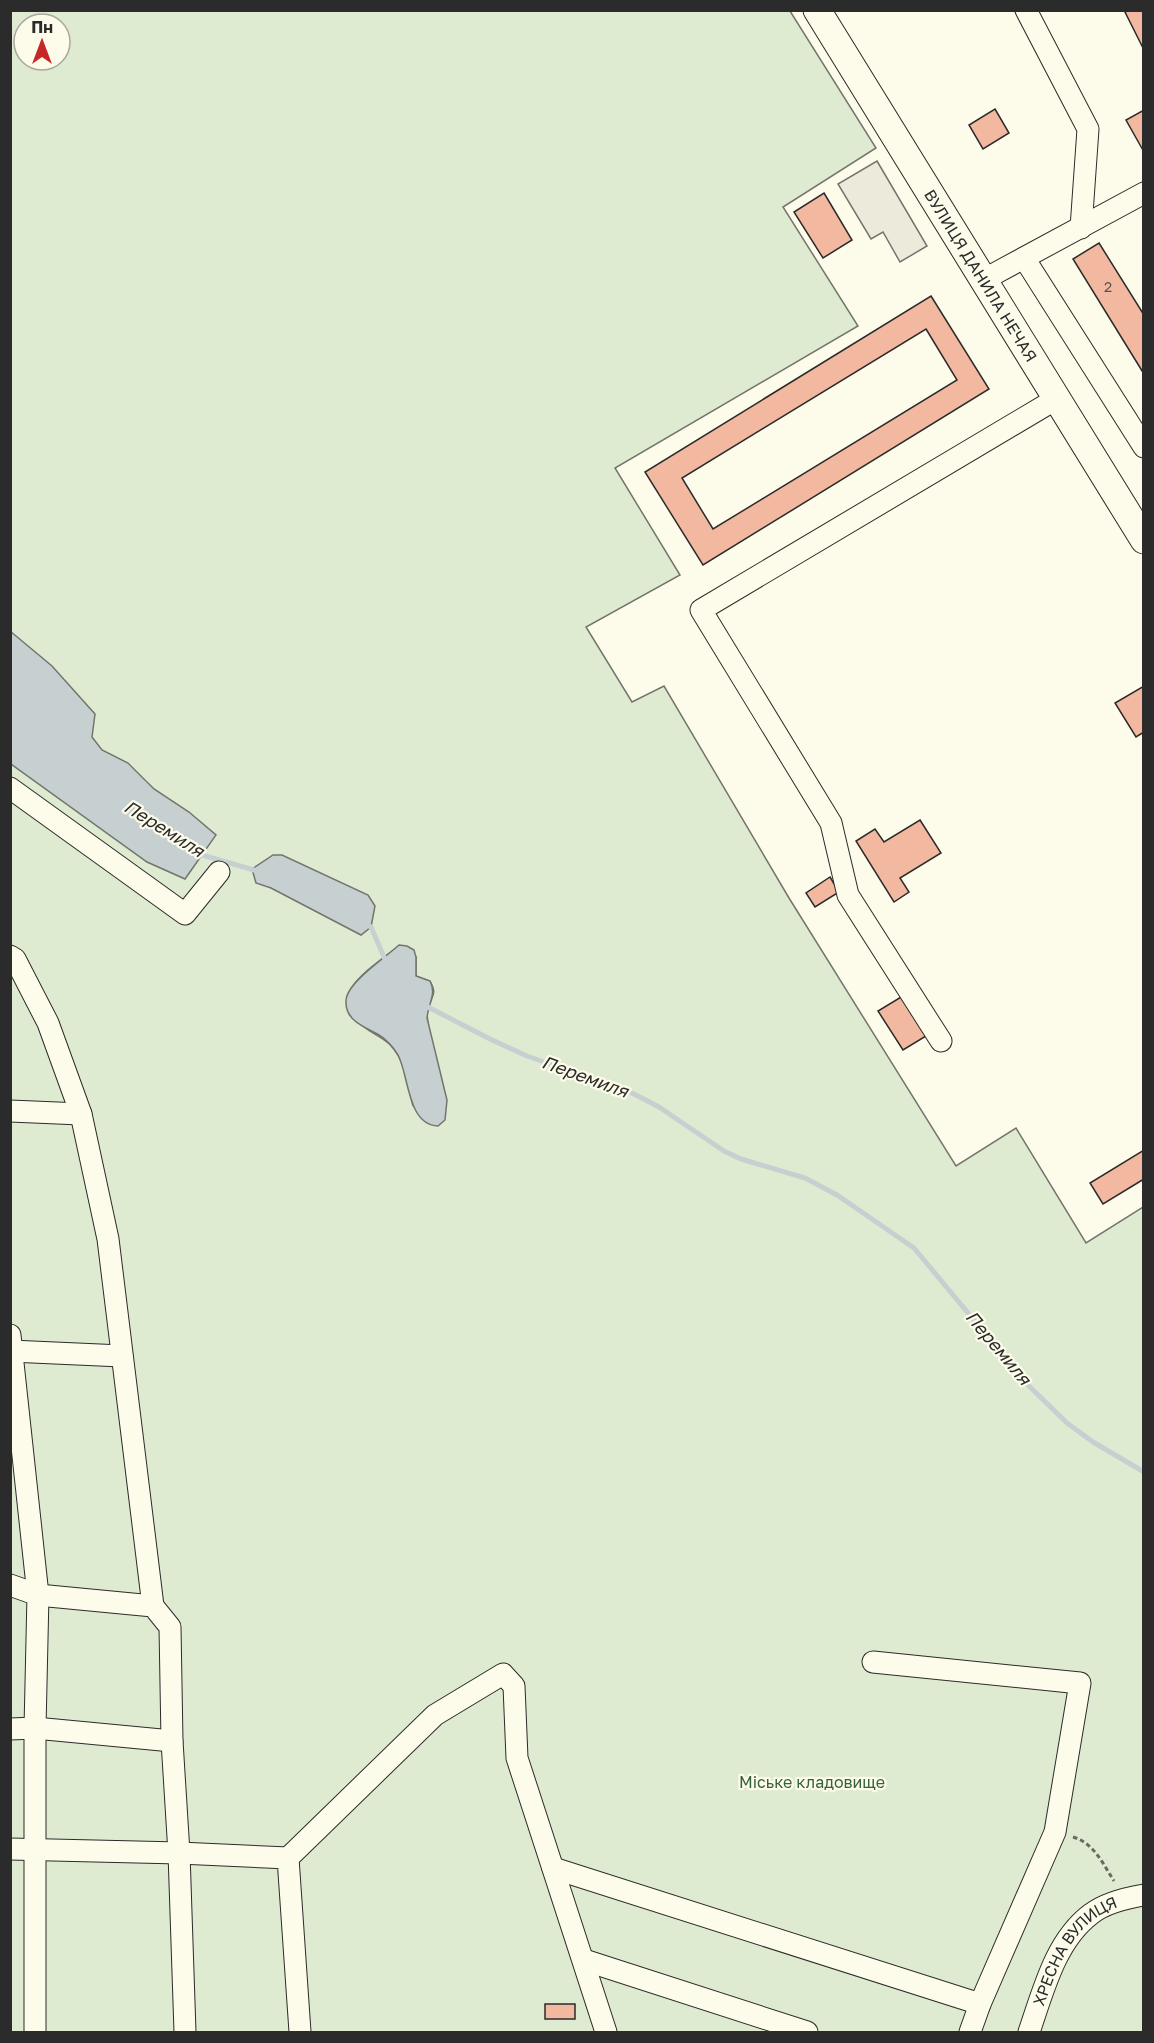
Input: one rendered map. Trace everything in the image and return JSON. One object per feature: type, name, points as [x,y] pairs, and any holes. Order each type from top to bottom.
[{"type":"main road","name":"ВУЛИЦЯ ДАНИЛА НЕЧАЯ","points":[[817,10],[1143,540]]},
{"type":"street","points":[[1026,10],[1088,129],[1081,228]]},
{"type":"street","points":[[983,280],[1143,193]]},
{"type":"street","points":[[1024,258],[1143,447]]},
{"type":"street","points":[[941,1041],[848,895],[831,823],[701,610],[1056,399]]},
{"type":"street","points":[[10,788],[185,914],[219,872]]},
{"type":"street","points":[[10,956],[15,959],[48,1023],[81,1114],[108,1239],[153,1606],[170,1627],[172,1741],[179,1853],[185,2032]]},
{"type":"street","points":[[10,1111],[81,1114]]},
{"type":"street","points":[[35,2032],[35,1728],[38,1595],[11,1346],[122,1356]]},
{"type":"street","points":[[10,1585],[38,1595],[153,1606]]},
{"type":"street","points":[[873,1662],[1080,1683],[1055,1832],[970,2032]]},
{"type":"street","points":[[10,1849],[288,1858],[435,1715],[503,1674],[514,1686],[517,1758],[606,2032]]},
{"type":"street","points":[[10,1729],[35,1728],[172,1741]]},
{"type":"street","points":[[288,1858],[300,2032]]},
{"type":"street","points":[[553,1868],[980,2004]]},
{"type":"street","name":"ХРЕСНА ВУЛИЦЯ","points":[[1029,2032],[1048,1975],[1071,1932],[1092,1912],[1134,1897]]},
{"type":"street","points":[[584,1960],[807,2032]]},
{"type":"path","points":[[1055,1832],[1080,1839],[1096,1853],[1134,1897]]},
{"type":"green space","name":"Міське кладовище","points":[[11,11],[790,11],[876,148],[783,207],[858,326],[615,468],[680,575],[586,627],[632,702],[664,686],[789,898],[956,1166],[1016,1128],[1086,1243],[1143,1207],[1143,2032],[11,2032]],"holes":[[[399,946],[416,957],[416,976],[430,981],[433,995],[427,1012],[429,1029],[413,1106],[404,1069],[398,1055],[387,1042],[352,1016],[347,1004],[349,993],[355,983]]]},
{"type":"shaded area","points":[[877,161],[927,246],[900,262],[883,232],[871,239],[838,184]]},
{"type":"water","points":[[10,631],[52,666],[95,714],[92,737],[102,750],[128,763],[154,789],[189,812],[216,835],[185,879],[147,862],[11,764]]},
{"type":"water","points":[[273,855],[282,855],[368,895],[375,906],[371,927],[361,935],[271,888],[256,883],[252,869]]},
{"type":"water","points":[[399,945],[414,950],[416,976],[430,981],[433,990],[427,1018],[447,1100],[445,1120],[438,1126],[420,1117],[410,1098],[402,1064],[394,1049],[382,1037],[352,1018],[347,1008],[346,1001],[352,986]]},
{"type":"building","points":[[1144,10],[1144,50],[1125,12]]},
{"type":"building","points":[[995,109],[1009,133],[983,149],[969,125]]},
{"type":"building","points":[[1144,110],[1144,152],[1126,120]]},
{"type":"building","points":[[824,193],[852,240],[823,258],[794,212]]},
{"type":"building","points":[[1099,243],[1144,315],[1144,374],[1073,259]]},
{"type":"building","points":[[931,296],[989,389],[703,565],[645,472]],"holes":[[[926,329],[957,380],[713,529],[682,478]]]},
{"type":"building","points":[[1144,686],[1144,732],[1136,737],[1115,703]]},
{"type":"building","points":[[920,820],[941,853],[900,878],[909,892],[894,902],[856,841],[875,829],[884,842]]},
{"type":"building","points":[[830,877],[839,892],[815,907],[806,893]]},
{"type":"building","points":[[906,994],[931,1033],[903,1050],[878,1011]]},
{"type":"building","points":[[1144,1150],[1144,1179],[1103,1204],[1090,1183]]},
{"type":"building","points":[[545,2004],[575,2004],[575,2019],[545,2019]]},
{"type":"waterway","name":"Перемиля","points":[[197,852],[257,871]]},
{"type":"waterway","name":"Перемиля","points":[[364,923],[371,927],[387,964]]},
{"type":"waterway","name":"Перемиля","points":[[424,1005],[527,1056],[632,1093],[659,1107],[724,1151],[741,1159],[805,1178],[837,1195],[914,1248],[1027,1384],[1067,1423],[1093,1442],[1144,1472]]}]
